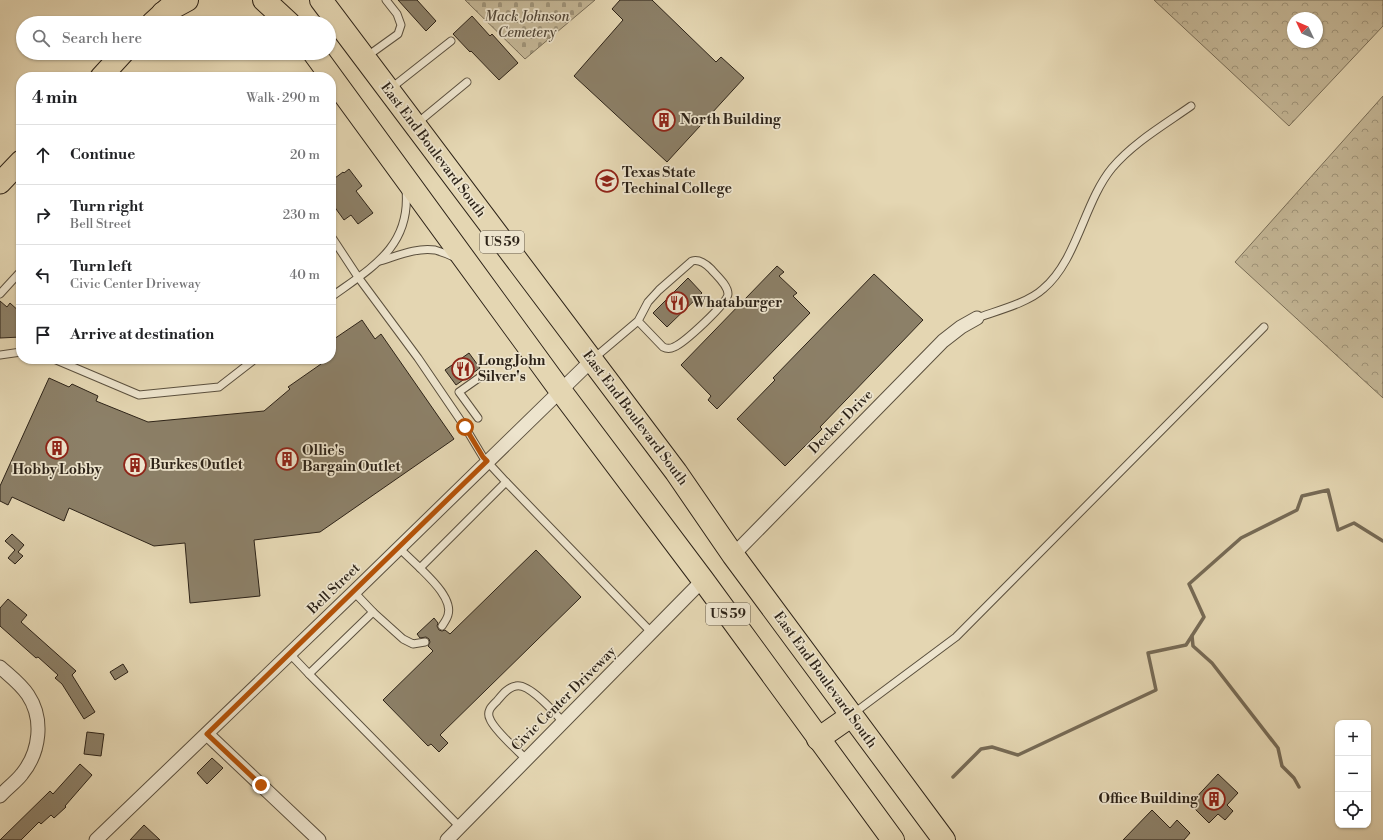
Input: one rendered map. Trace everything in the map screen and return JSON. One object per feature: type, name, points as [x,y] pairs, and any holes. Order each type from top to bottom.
[{"type":"highway","points":[[162,12],[187,0]]},
{"type":"highway","points":[[264,0],[281,16]]},
{"type":"highway","points":[[276,0],[287,16]]},
{"type":"highway","name":"East End Boulevard South","points":[[321,0],[333,16]]},
{"type":"highway","name":"East End Boulevard South","points":[[336,20],[676,472],[733,554],[851,716],[944,840]]},
{"type":"highway","name":"US 59","points":[[318,60],[324,72]]},
{"type":"highway","name":"US 59","points":[[336,88],[404,177],[560,390],[703,580],[893,840]]},
{"type":"highway","points":[[818,739],[851,716]]},
{"type":"main road","points":[[105,72],[116,60]]},
{"type":"main road","points":[[0,183],[16,166]]},
{"type":"street","name":"Decker Drive","points":[[733,554],[943,341],[961,327],[977,318]]},
{"type":"street","name":"Bell Street","points":[[99,839],[592,360]]},
{"type":"street","name":"Civic Center Driveway","points":[[447,840],[703,580]]},
{"type":"street","points":[[0,667],[24,690],[32,702],[37,718],[38,733],[34,754],[28,764],[22,773],[0,796]]},
{"type":"street","points":[[207,734],[319,840]]},
{"type":"lane","points":[[364,58],[398,34],[401,25],[397,14],[386,0]]},
{"type":"lane","points":[[388,90],[451,41]]},
{"type":"lane","points":[[414,125],[467,82]]},
{"type":"lane","points":[[977,318],[1030,298],[1043,290],[1065,261],[1102,183],[1112,168],[1137,144],[1191,106]]},
{"type":"lane","points":[[380,262],[394,242],[404,222],[407,200],[404,177]]},
{"type":"lane","points":[[336,244],[358,277],[418,358],[465,427],[483,457],[652,633]]},
{"type":"lane","points":[[336,294],[380,262],[411,252],[426,249],[437,251],[466,261]]},
{"type":"lane","points":[[592,360],[638,321],[648,302],[655,294],[689,263],[695,260],[708,266],[726,287],[728,292],[726,299],[718,310],[683,342],[671,348],[667,349],[662,347],[638,321]]},
{"type":"lane","points":[[0,294],[16,276]]},
{"type":"lane","points":[[851,716],[956,637],[1264,327]]},
{"type":"lane","points":[[0,355],[16,353]]},
{"type":"lane","points":[[66,364],[139,395],[219,387],[249,364]]},
{"type":"lane","points":[[478,418],[459,392],[483,375]]},
{"type":"lane","points":[[420,568],[506,482]]},
{"type":"lane","points":[[399,548],[435,583],[444,596],[448,606],[448,615],[442,626]]},
{"type":"lane","points":[[354,592],[373,612],[403,639],[413,644],[425,642]]},
{"type":"lane","points":[[309,674],[373,612]]},
{"type":"lane","points":[[290,654],[460,827]]},
{"type":"lane","points":[[526,760],[494,726],[490,720],[488,712],[490,708],[508,690],[516,686],[524,686],[563,722]]},
{"type":"green space","name":"Mack Johnson Cemetery","points":[[465,0],[595,0],[525,59]]},
{"type":"green space","points":[[1154,0],[1383,0],[1383,26],[1289,126]]},
{"type":"green space","points":[[1383,96],[1383,398],[1235,262]]},
{"type":"building","points":[[398,0],[417,0],[436,21],[426,31]]},
{"type":"building","name":"North Building","points":[[620,0],[652,0],[716,62],[721,57],[744,78],[667,162],[574,76],[623,20],[612,9]]},
{"type":"building","points":[[472,16],[490,36],[492,34],[518,63],[499,80],[453,34]]},
{"type":"building","points":[[349,169],[362,186],[356,191],[373,213],[358,224],[351,215],[344,220],[336,209],[336,177],[343,172],[344,173]]},
{"type":"building","points":[[777,266],[784,272],[779,276],[797,293],[793,296],[810,313],[717,409],[708,400],[711,396],[681,365]]},
{"type":"building","points":[[874,274],[923,320],[820,427],[822,429],[785,466],[737,419],[775,380],[773,378]]},
{"type":"building","name":"Whataburger","points":[[688,278],[702,293],[667,327],[653,313]]},
{"type":"building","points":[[0,301],[7,307],[10,303],[16,308],[16,337],[0,338]]},
{"type":"building","points":[[362,320],[375,339],[381,334],[454,439],[320,532],[254,540],[260,596],[190,603],[185,543],[154,546],[69,508],[64,521],[12,497],[8,505],[0,501],[0,486],[49,378],[69,387],[72,384],[98,396],[96,401],[148,422],[264,411],[290,389],[288,387],[321,364],[336,364],[336,338]]},
{"type":"building","name":"Long John Silver's","points":[[469,353],[480,368],[456,385],[445,370]]},
{"type":"building","points":[[12,534],[24,545],[18,552],[23,556],[15,564],[8,558],[15,550],[5,541]]},
{"type":"building","points":[[536,550],[581,597],[440,735],[448,743],[439,752],[431,744],[428,746],[383,700],[433,651],[428,646],[430,642],[429,639],[426,637],[420,638],[417,634],[434,618],[438,623],[437,626],[439,630],[445,630],[450,634]]},
{"type":"building","points":[[8,599],[27,615],[21,622],[76,671],[72,675],[95,712],[84,719],[62,684],[55,678],[58,675],[38,657],[36,658],[0,626],[0,608]]},
{"type":"building","points":[[123,664],[128,672],[115,680],[110,672]]},
{"type":"building","points":[[87,732],[104,734],[101,756],[84,754]]},
{"type":"building","points":[[212,758],[223,768],[207,784],[197,773]]},
{"type":"building","points":[[80,764],[92,775],[65,806],[66,807],[54,818],[51,815],[41,824],[39,822],[21,840],[0,840],[50,791],[53,794]]},
{"type":"building","name":"Office Building","points":[[1218,774],[1238,793],[1227,805],[1233,811],[1225,820],[1218,814],[1209,823],[1190,804]]},
{"type":"building","points":[[1152,810],[1170,828],[1177,820],[1190,833],[1184,840],[1123,840]]},
{"type":"building","points":[[144,825],[160,840],[130,840]]},
{"type":"waterway","points":[[953,777],[981,749],[992,747],[1018,755],[1156,690],[1148,653],[1186,645],[1204,617],[1189,584],[1241,538],[1297,510],[1302,496],[1328,490],[1338,530],[1354,523],[1383,541]]},
{"type":"waterway","points":[[1192,636],[1193,646],[1212,663],[1278,748],[1282,766],[1294,778],[1299,787]]},
{"type":"place","name":"North Building","points":[[664,120]]},
{"type":"place","name":"Texas State Techinal College","points":[[607,181]]},
{"type":"place","name":"Whataburger","points":[[677,303]]},
{"type":"place","name":"Long John Silver's","points":[[463,369]]},
{"type":"place","name":"Hobby Lobby","points":[[57,448]]},
{"type":"place","name":"Ollie's Bargain Outlet","points":[[287,459]]},
{"type":"place","name":"Burkes Outlet","points":[[135,465]]},
{"type":"place","name":"Office Building","points":[[1214,799]]},
{"type":"route","points":[[261,785],[207,734],[487,461],[465,427]]}]
